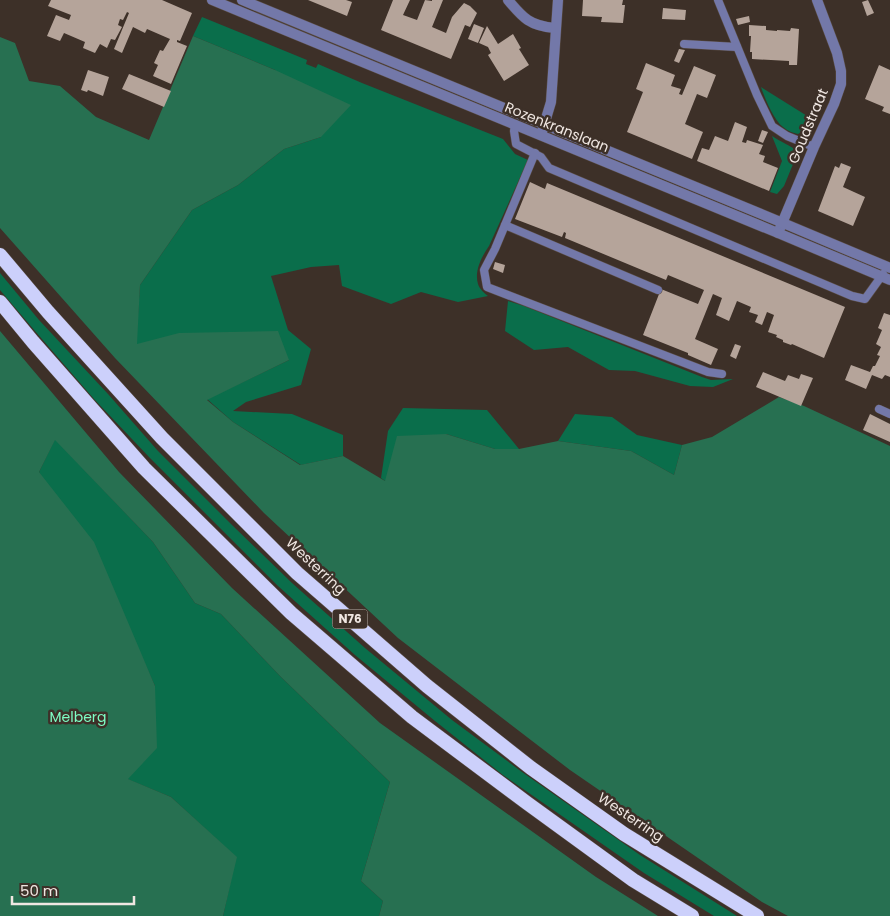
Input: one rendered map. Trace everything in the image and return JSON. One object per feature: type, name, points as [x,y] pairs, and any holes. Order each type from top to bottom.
[{"type":"highway","name":"Westerring","points":[[0,255],[48,312],[162,438],[305,579],[427,686],[531,768],[624,834],[757,916]]},
{"type":"highway","name":"N76","points":[[0,302],[144,468],[291,613],[412,717],[633,880],[692,916]]},
{"type":"street","name":"Rozenkranslaan","points":[[242,0],[888,268]]},
{"type":"street","points":[[508,0],[522,17],[534,24],[555,28]]},
{"type":"street","points":[[541,135],[551,102],[558,0]]},
{"type":"street","name":"Goudstraat","points":[[778,233],[841,84],[841,71],[837,53],[817,0]]},
{"type":"street","name":"Rozenkranslaan","points":[[218,1],[886,279]]},
{"type":"lane","points":[[718,0],[772,126],[787,136],[814,147]]},
{"type":"lane","points":[[684,44],[738,47]]},
{"type":"lane","points":[[515,124],[516,144],[541,157],[549,168],[852,296],[865,299],[886,279],[888,268]]},
{"type":"lane","points":[[535,153],[495,249],[484,270],[487,287],[708,372],[722,374]]},
{"type":"lane","points":[[505,225],[658,290]]},
{"type":"lane","points":[[879,409],[890,414]]},
{"type":"green space","points":[[202,17],[307,60],[306,64],[316,68],[318,64],[503,139],[515,154],[528,160],[478,269],[477,279],[479,286],[488,296],[458,302],[421,292],[391,304],[342,286],[339,265],[311,267],[271,276],[288,330],[311,349],[301,385],[246,402],[233,411],[292,414],[343,435],[343,456],[301,465],[233,422],[207,399],[289,360],[136,344],[140,285],[192,210],[238,185],[284,149],[321,137],[275,70],[193,36]]},
{"type":"green space","points":[[193,36],[275,70],[351,105],[321,137],[284,149],[238,185],[192,210],[140,285],[137,344],[179,333],[278,331],[289,360],[207,400],[233,422],[300,465],[343,456],[385,481],[397,436],[446,434],[495,449],[519,449],[558,441],[631,451],[674,475],[682,445],[712,437],[779,397],[804,406],[890,446],[890,916],[788,916],[762,902],[570,770],[398,638],[264,513],[115,358],[0,228],[0,37],[15,43],[29,81],[60,86],[96,117],[149,140]]},
{"type":"green space","points":[[761,87],[812,119],[808,128],[798,134],[790,132],[783,127],[773,114]]},
{"type":"green space","points":[[772,136],[798,152],[784,186],[777,194],[770,192],[782,161]]},
{"type":"green space","points":[[0,273],[39,320],[158,451],[292,583],[365,648],[452,720],[522,772],[640,855],[737,916],[714,916],[644,873],[503,775],[355,655],[278,586],[94,399],[0,290]]},
{"type":"green space","points":[[508,301],[702,377],[711,380],[733,379],[713,387],[690,386],[635,371],[609,370],[568,347],[534,350],[505,331]]},
{"type":"green space","name":"Melberg","points":[[0,331],[119,472],[232,588],[380,723],[596,877],[658,916],[379,916],[383,901],[361,881],[390,782],[281,677],[221,614],[195,603],[153,542],[55,440],[39,472],[94,542],[155,686],[157,748],[128,779],[171,797],[237,857],[223,916],[0,916]]},
{"type":"green space","points":[[403,408],[487,410],[519,449],[495,449],[446,434],[385,481],[381,478],[388,431]]},
{"type":"green space","points":[[575,414],[612,417],[637,435],[682,445],[674,475],[631,451],[558,441]]},
{"type":"green space","points":[[55,439],[153,542],[195,603],[221,614],[281,677],[390,782],[361,881],[383,901],[379,916],[223,916],[236,857],[171,797],[127,779],[155,686],[140,653],[39,472]]},
{"type":"building","points":[[51,0],[162,0],[192,13],[180,41],[177,40],[177,42],[187,46],[171,84],[153,76],[158,65],[154,63],[160,50],[163,51],[170,39],[147,29],[145,33],[133,27],[122,53],[114,49],[129,13],[127,12],[123,20],[120,19],[118,25],[122,27],[115,40],[111,39],[107,48],[100,44],[95,53],[83,48],[85,42],[64,33],[60,41],[47,36],[56,15],[69,20],[71,15],[48,6]]},
{"type":"building","points":[[308,0],[346,0],[352,2],[347,16]]},
{"type":"building","points":[[393,0],[410,0],[403,15],[417,20],[425,0],[443,0],[432,27],[446,33],[452,17],[464,3],[477,13],[470,27],[465,25],[451,59],[381,30]]},
{"type":"building","points":[[583,0],[623,0],[622,5],[625,5],[623,23],[601,22],[602,17],[582,16]]},
{"type":"building","points":[[868,0],[874,13],[867,16],[862,2]]},
{"type":"building","points":[[663,8],[686,10],[685,20],[662,19]]},
{"type":"building","points":[[749,16],[750,22],[738,25],[736,19]]},
{"type":"building","points":[[474,24],[484,28],[478,43],[468,39]]},
{"type":"building","points":[[749,25],[766,26],[766,30],[777,31],[790,31],[791,28],[799,29],[797,65],[789,65],[789,61],[752,59]]},
{"type":"building","points":[[487,26],[498,44],[513,34],[521,48],[519,49],[529,65],[504,81],[488,55],[491,53],[488,47],[479,43]]},
{"type":"building","points":[[679,49],[685,50],[679,63],[674,61]]},
{"type":"building","points":[[646,63],[675,75],[671,86],[681,89],[679,94],[682,95],[694,66],[716,75],[707,98],[697,94],[685,124],[703,132],[692,159],[627,132],[643,92],[636,89]]},
{"type":"building","points":[[879,65],[890,70],[890,114],[882,111],[884,107],[865,99]]},
{"type":"building","points":[[88,70],[109,77],[103,96],[88,90],[87,92],[81,90]]},
{"type":"building","points":[[129,74],[171,91],[164,107],[122,89]]},
{"type":"building","points":[[735,122],[747,127],[742,142],[746,143],[747,140],[763,145],[759,154],[765,156],[763,162],[778,168],[769,191],[697,161],[702,148],[709,150],[715,136],[728,141]]},
{"type":"building","points":[[762,130],[768,132],[763,143],[758,141]]},
{"type":"building","points":[[841,163],[851,167],[843,187],[865,197],[853,226],[818,211],[835,166],[839,168]]},
{"type":"building","points":[[530,182],[545,189],[547,183],[845,307],[824,358],[783,342],[783,340],[776,337],[777,335],[768,332],[774,315],[767,312],[762,325],[755,322],[758,315],[749,312],[751,307],[737,301],[729,321],[716,315],[722,298],[713,294],[695,339],[718,349],[711,365],[688,355],[688,353],[643,335],[661,289],[698,304],[704,290],[668,275],[666,280],[565,238],[566,233],[564,232],[562,237],[515,219]]},
{"type":"building","points":[[495,262],[505,265],[503,273],[493,269]]},
{"type":"building","points":[[884,313],[890,315],[890,377],[885,375],[882,379],[872,375],[866,389],[845,380],[851,365],[870,372],[873,366],[875,366],[880,356],[877,355],[881,347],[876,344],[882,330],[878,328]]},
{"type":"building","points":[[735,344],[741,346],[736,359],[730,356]]},
{"type":"building","points":[[763,372],[785,381],[788,375],[799,379],[801,374],[813,378],[801,406],[756,387]]},
{"type":"building","points":[[870,414],[890,424],[890,442],[863,430]]}]
